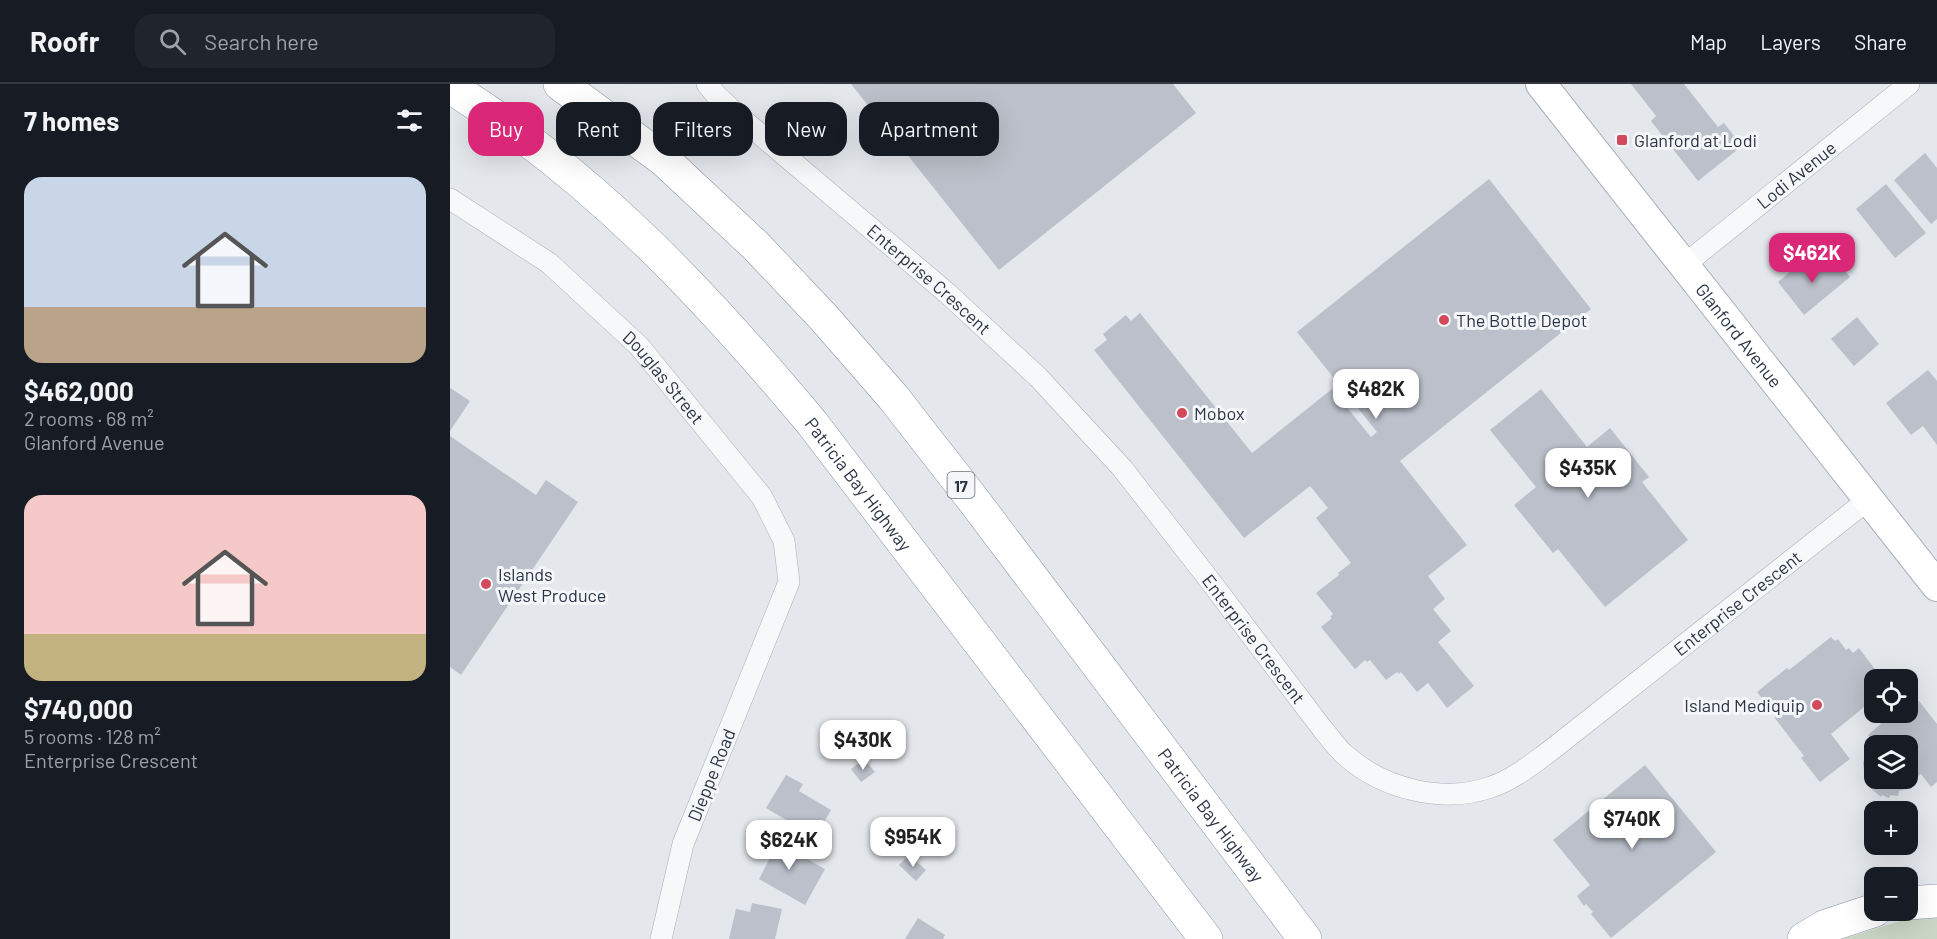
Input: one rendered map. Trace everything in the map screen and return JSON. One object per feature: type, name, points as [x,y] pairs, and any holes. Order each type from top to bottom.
[{"type":"highway","name":"Patricia Bay Highway","points":[[560,84],[664,160],[756,246],[825,319],[893,397],[1305,939]]},
{"type":"highway","points":[[591,84],[664,160]]},
{"type":"highway","name":"Patricia Bay Highway","points":[[450,87],[537,147],[619,215],[692,286],[755,355],[812,423],[1206,939]]},
{"type":"highway","points":[[812,423],[926,604],[1177,939]]},
{"type":"highway","points":[[1918,902],[1937,901]]},
{"type":"highway","points":[[1804,939],[1824,927],[1864,914]]},
{"type":"main road","name":"Glanford Avenue","points":[[1541,84],[1937,586]]},
{"type":"street","name":"Enterprise Crescent","points":[[708,84],[717,96],[742,119],[946,293],[1038,377],[1122,468],[1324,731],[1345,755],[1366,771],[1388,783],[1440,794],[1491,787],[1517,774],[1550,751],[1869,499]]},
{"type":"street","name":"Lodi Avenue","points":[[1684,265],[1909,84]]},
{"type":"street","name":"Douglas Street","points":[[450,199],[549,263],[639,346],[762,497],[784,541],[789,582],[776,615]]},
{"type":"street","name":"Dieppe Road","points":[[661,939],[683,844],[776,615]]},
{"type":"green space","points":[[1918,915],[1937,916],[1937,939],[1843,939],[1900,921],[1918,921]]},
{"type":"building","points":[[851,84],[1173,84],[1196,113],[999,270],[908,156],[999,156],[999,102],[865,102]]},
{"type":"building","points":[[1631,84],[1684,84],[1718,127],[1724,123],[1742,146],[1698,181],[1651,121],[1656,116]]},
{"type":"building","points":[[1925,153],[1937,168],[1937,219],[1931,224],[1894,180]]},
{"type":"building","points":[[1489,179],[1591,309],[1400,461],[1467,545],[1428,576],[1445,599],[1433,609],[1451,631],[1438,642],[1474,686],[1447,708],[1428,683],[1417,692],[1401,672],[1399,674],[1397,672],[1386,680],[1370,660],[1367,662],[1365,660],[1355,669],[1321,627],[1332,618],[1330,617],[1333,614],[1316,593],[1351,563],[1316,518],[1328,508],[1310,486],[1244,538],[1094,350],[1107,340],[1103,334],[1126,315],[1131,321],[1140,313],[1252,453],[1332,389],[1371,437],[1377,432],[1297,332]]},
{"type":"building","points":[[1886,184],[1926,233],[1895,258],[1856,209]]},
{"type":"building","points":[[1835,259],[1850,277],[1804,315],[1778,282],[1804,260],[1816,274]]},
{"type":"building","points":[[1857,317],[1879,344],[1854,366],[1831,339]]},
{"type":"building","points":[[1928,370],[1937,381],[1937,445],[1923,426],[1911,435],[1886,403]]},
{"type":"building","points":[[450,388],[470,401],[450,431]]},
{"type":"building","points":[[1541,389],[1587,447],[1610,428],[1649,477],[1642,482],[1688,540],[1605,607],[1558,549],[1553,553],[1514,505],[1536,487],[1490,430]]},
{"type":"building","name":"Islands West Produce","points":[[450,436],[536,495],[546,480],[578,502],[461,675],[450,667]]},
{"type":"building","name":"Island Mediquip","points":[[1831,637],[1835,641],[1838,639],[1846,650],[1849,648],[1853,653],[1859,648],[1875,669],[1864,669],[1864,707],[1831,734],[1850,759],[1820,782],[1801,758],[1804,756],[1774,717],[1776,716],[1757,692],[1787,668],[1789,670]]},
{"type":"building","points":[[1919,701],[1937,724],[1937,782],[1931,787],[1921,774],[1918,777],[1918,735],[1868,735],[1881,724],[1918,723]]},
{"type":"building","points":[[864,759],[875,772],[861,782],[851,769]]},
{"type":"building","points":[[1645,765],[1716,852],[1611,938],[1591,914],[1593,912],[1586,904],[1584,906],[1577,896],[1590,885],[1553,840]]},
{"type":"building","points":[[786,775],[803,784],[799,791],[831,810],[815,837],[766,808]]},
{"type":"building","points":[[1872,789],[1906,789],[1899,791],[1898,796],[1890,795],[1889,798],[1882,795],[1881,797]]},
{"type":"building","points":[[766,836],[825,869],[805,905],[759,879],[770,858],[758,851]]},
{"type":"building","points":[[909,855],[926,870],[916,881],[899,865]]},
{"type":"building","points":[[752,903],[782,909],[775,939],[729,939],[736,909],[750,912]]},
{"type":"building","points":[[918,918],[945,935],[943,939],[905,939]]},
{"type":"place","name":"Glanford at Lodi","points":[[1622,140]]},
{"type":"place","name":"The Bottle Depot","points":[[1444,320]]},
{"type":"place","name":"Mobox","points":[[1182,413]]},
{"type":"place","name":"Islands West Produce","points":[[486,584]]},
{"type":"place","name":"Island Mediquip","points":[[1817,705]]}]
